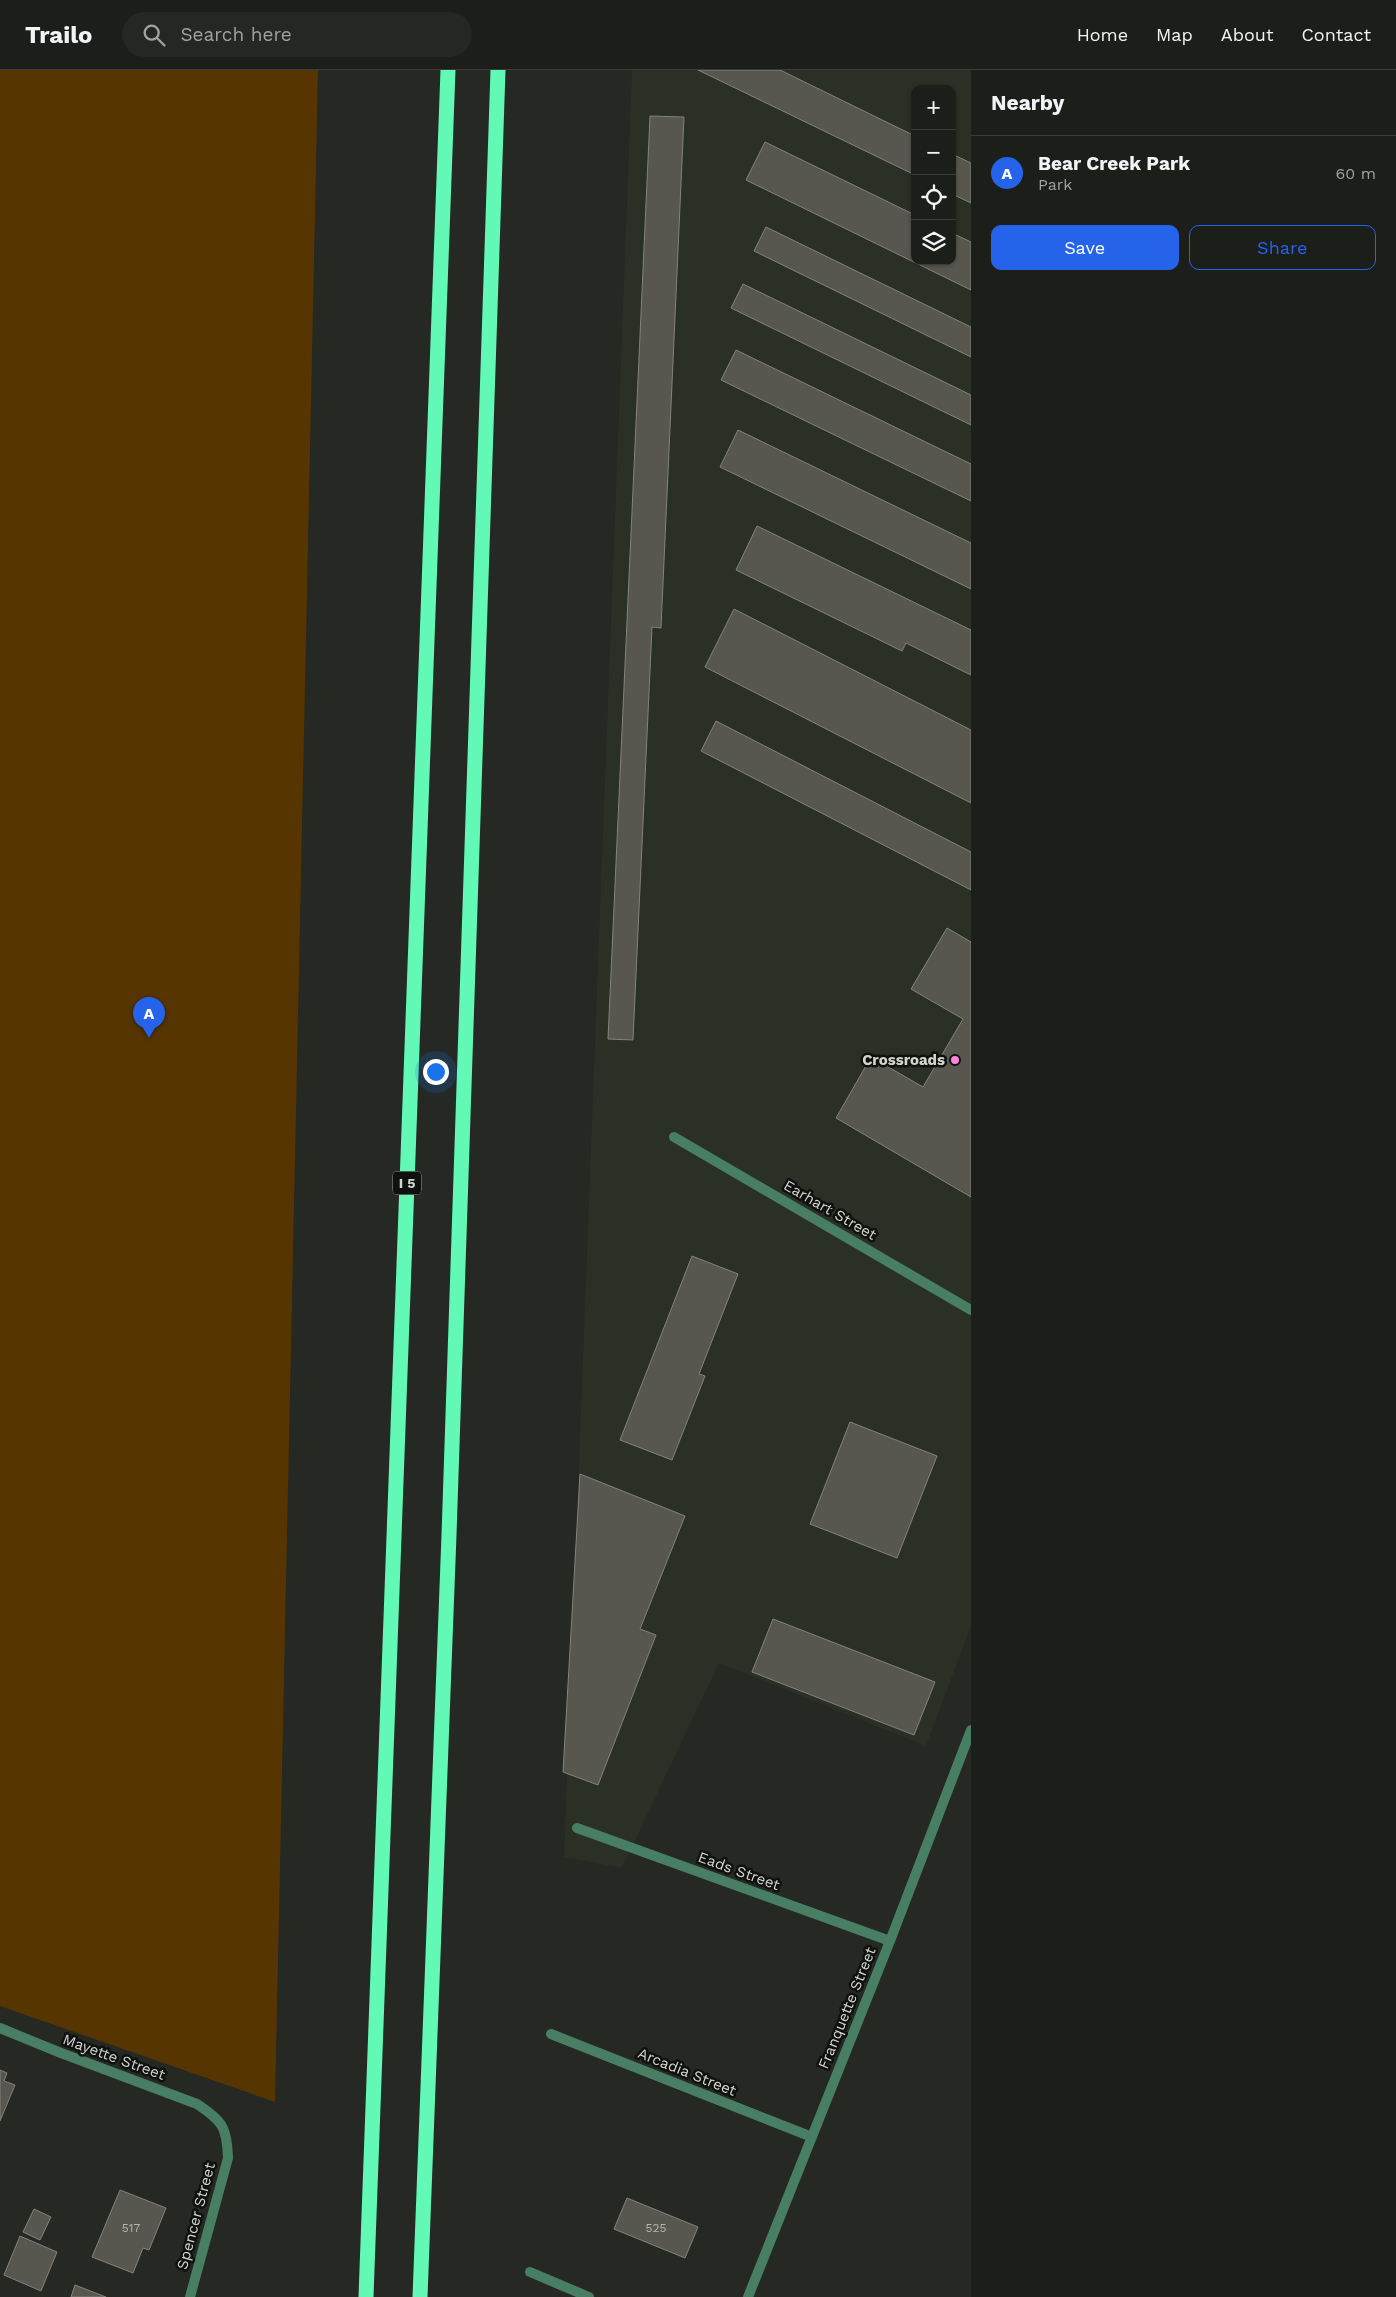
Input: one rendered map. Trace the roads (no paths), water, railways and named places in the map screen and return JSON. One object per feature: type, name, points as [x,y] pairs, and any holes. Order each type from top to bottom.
[{"type":"highway","name":"I 5","points":[[366,2297],[448,70]]},
{"type":"highway","points":[[420,2297],[449,1535],[498,70]]},
{"type":"street","name":"Earhart Street","points":[[674,1137],[971,1310]]},
{"type":"street","name":"Franquette Street","points":[[748,2297],[890,1941],[971,1730]]},
{"type":"street","name":"Eads Street","points":[[577,1828],[890,1941]]},
{"type":"street","name":"Mayette Street","points":[[0,2028],[198,2104],[216,2116]]},
{"type":"street","name":"Arcadia Street","points":[[551,2034],[812,2137]]},
{"type":"street","name":"Spencer Street","points":[[190,2297],[228,2158],[227,2136],[216,2116]]},
{"type":"street","points":[[530,2272],[589,2297]]},
{"type":"place","name":"Bear Creek Park","points":[[149,1038]]},
{"type":"place","name":"Crossroads","points":[[955,1060]]}]
